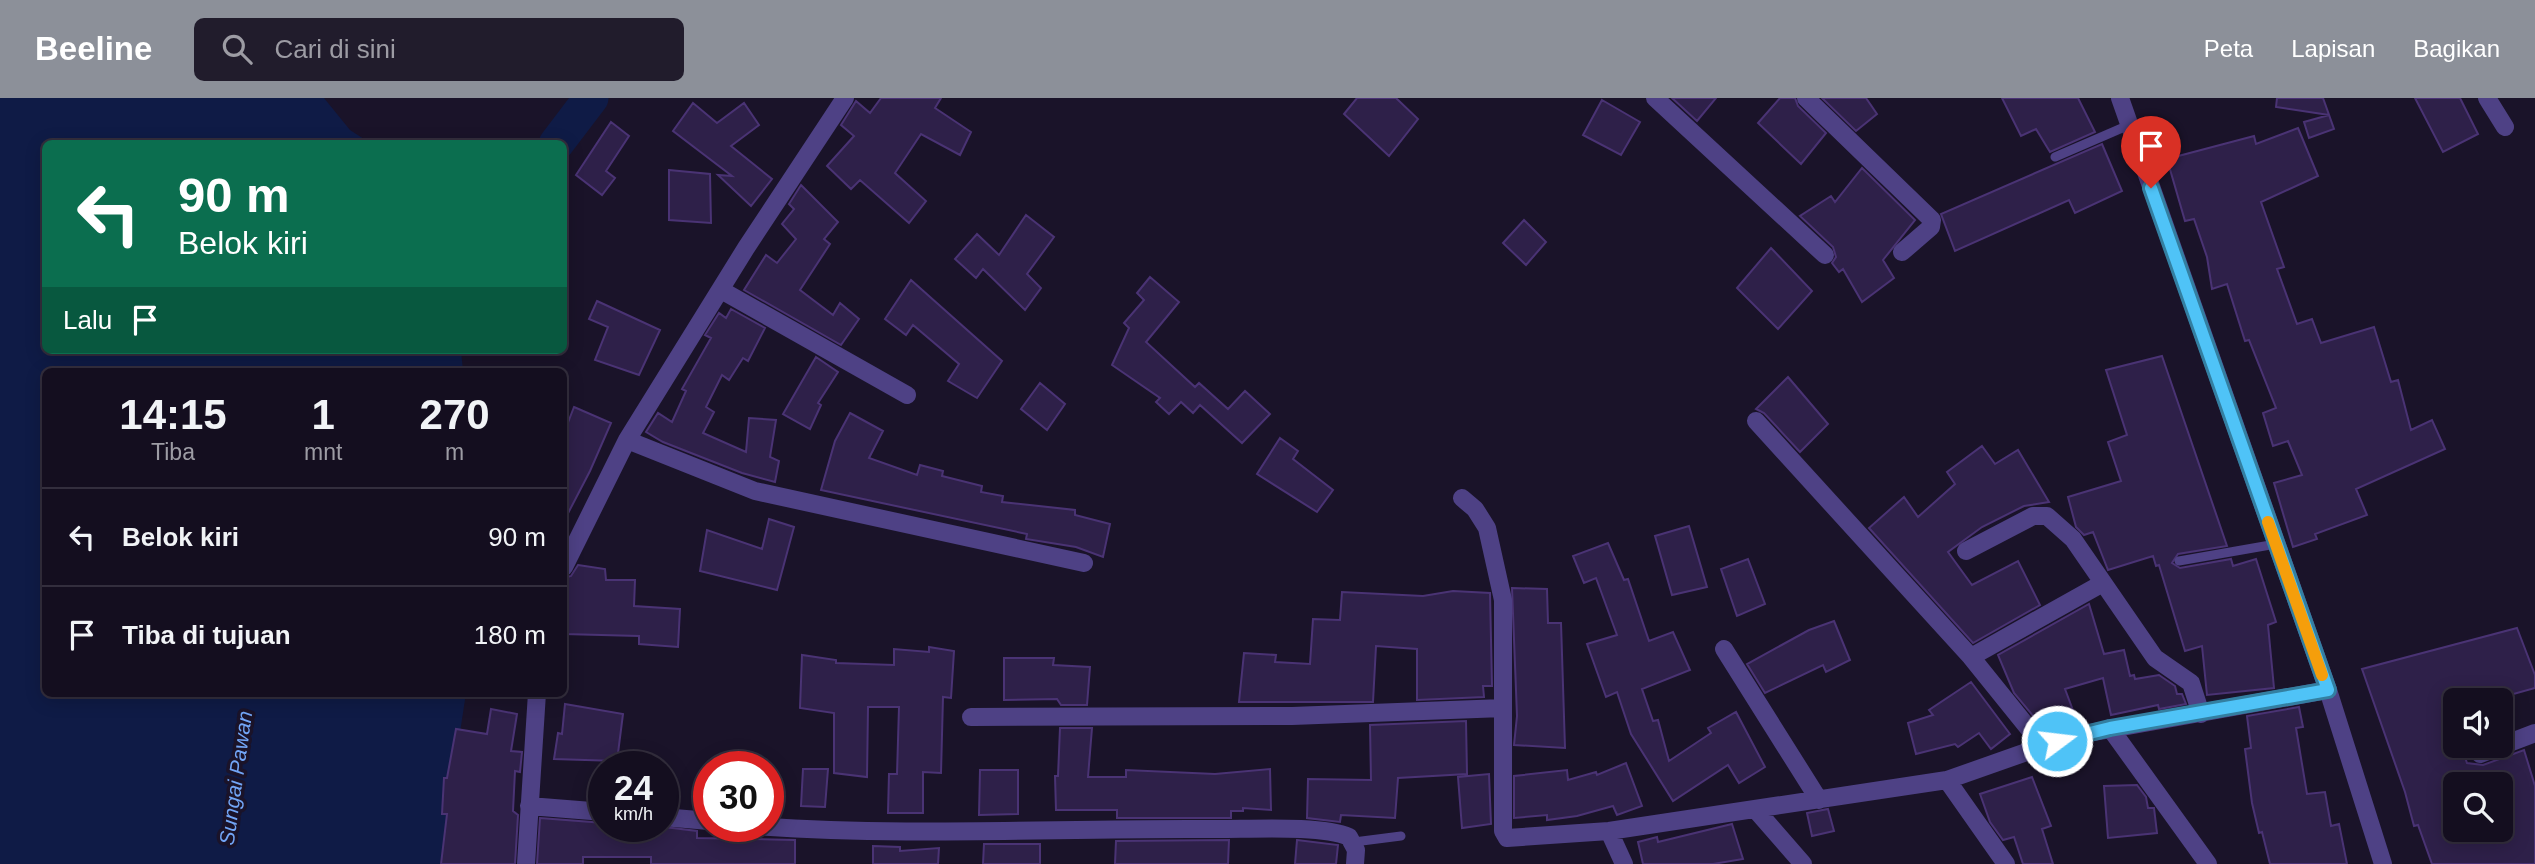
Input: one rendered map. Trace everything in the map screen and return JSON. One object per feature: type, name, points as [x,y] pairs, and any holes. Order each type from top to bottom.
[{"type":"street","points":[[567,561],[627,440],[845,98]]},
{"type":"street","points":[[1655,98],[1825,255]]},
{"type":"street","points":[[1806,98],[1932,220],[1931,227],[1902,252]]},
{"type":"street","points":[[2120,98],[2328,690],[2383,864]]},
{"type":"street","points":[[2487,98],[2505,127]]},
{"type":"street","points":[[721,290],[907,396]]},
{"type":"street","points":[[1756,421],[1971,657],[2042,746]]},
{"type":"street","points":[[627,440],[755,491],[1084,563]]},
{"type":"street","points":[[1462,498],[1475,509],[1487,528],[1503,600],[1505,836],[1609,831],[1947,780],[2042,746],[2110,728],[2328,690]]},
{"type":"street","points":[[1966,551],[2033,516],[2047,516],[2073,540],[2155,658],[2191,683],[2202,714]]},
{"type":"street","points":[[1971,657],[2103,583]]},
{"type":"street","points":[[1724,649],[1819,800]]},
{"type":"street","points":[[526,864],[537,697]]},
{"type":"street","points":[[971,717],[1320,715],[1503,708]]},
{"type":"street","points":[[2110,728],[2208,864]]},
{"type":"street","points":[[2513,741],[2535,733]]},
{"type":"street","points":[[1947,780],[2006,864]]},
{"type":"street","points":[[528,806],[588,811]]},
{"type":"street","points":[[1756,810],[1803,864]]},
{"type":"street","points":[[784,827],[935,834],[1260,830],[1342,834],[1354,842],[1355,864]]},
{"type":"street","points":[[1609,831],[1624,864]]},
{"type":"lane","points":[[2055,157],[2129,125]]},
{"type":"lane","points":[[2179,561],[2276,544]]},
{"type":"lane","points":[[1354,842],[1401,836]]},
{"type":"water","name":"Sungai Pawan","points":[[0,98],[324,98],[350,130],[365,140],[42,140],[42,354],[461,354],[463,368],[42,368],[42,697],[465,697],[440,864],[0,864]]},
{"type":"building","points":[[881,98],[941,98],[935,108],[971,132],[960,155],[921,134],[895,173],[926,201],[909,223],[860,180],[851,189],[827,166],[854,136],[841,125],[856,101],[870,113]]},
{"type":"building","points":[[1357,98],[1396,98],[1418,119],[1389,156],[1344,114]]},
{"type":"building","points":[[1672,98],[1716,98],[1697,121]]},
{"type":"building","points":[[1780,98],[1795,98],[1798,106],[1826,133],[1801,164],[1758,123]]},
{"type":"building","points":[[1822,98],[1866,98],[1877,114],[1856,131]]},
{"type":"building","points":[[2002,98],[2078,98],[2095,132],[2050,152],[2036,129],[2021,136]]},
{"type":"building","points":[[2277,98],[2323,98],[2334,129],[2309,138],[2304,122],[2329,115],[2276,107]]},
{"type":"building","points":[[2415,98],[2460,98],[2478,134],[2443,152]]},
{"type":"building","points":[[1602,100],[1640,122],[1621,155],[1583,135]]},
{"type":"building","points":[[693,103],[717,123],[744,103],[759,125],[731,146],[772,179],[751,206],[718,175],[732,176],[673,131]]},
{"type":"building","points":[[611,122],[629,136],[606,171],[615,178],[602,195],[576,175]]},
{"type":"building","points":[[2298,128],[2318,176],[2261,202],[2284,267],[2277,269],[2297,324],[2312,319],[2321,343],[2374,327],[2391,382],[2398,380],[2411,430],[2432,420],[2445,449],[2356,489],[2367,515],[2315,534],[2317,539],[2293,547],[2274,483],[2302,475],[2288,441],[2273,446],[2263,413],[2276,408],[2249,340],[2245,341],[2227,284],[2212,289],[2207,257],[2194,219],[2185,221],[2167,159],[2254,136],[2256,144]]},
{"type":"building","points":[[2102,144],[2122,191],[2075,213],[2069,200],[1955,251],[1941,214]]},
{"type":"building","points":[[1862,168],[1915,220],[1883,260],[1894,278],[1862,302],[1843,269],[1839,272],[1832,263],[1836,257],[1833,247],[1800,216],[1831,196],[1835,202]]},
{"type":"building","points":[[669,170],[710,174],[711,223],[669,220]]},
{"type":"building","points":[[801,185],[838,222],[824,239],[830,244],[800,290],[833,315],[840,303],[859,319],[841,345],[744,290],[766,255],[777,263],[796,239],[782,224],[794,209],[789,204]]},
{"type":"building","points":[[1026,215],[1054,237],[1027,274],[1041,288],[1025,310],[983,269],[976,278],[955,259],[977,234],[999,255]]},
{"type":"building","points":[[1524,220],[1546,242],[1526,265],[1503,243]]},
{"type":"building","points":[[1771,248],[1812,291],[1778,329],[1737,288]]},
{"type":"building","points":[[1150,277],[1179,302],[1146,342],[1195,387],[1199,383],[1228,409],[1245,391],[1270,414],[1242,443],[1200,405],[1193,413],[1181,402],[1169,414],[1156,402],[1160,398],[1112,365],[1129,328],[1124,323],[1144,300],[1137,293]]},
{"type":"building","points":[[911,280],[1002,361],[977,398],[948,381],[959,364],[913,325],[906,335],[885,319]]},
{"type":"building","points":[[597,301],[660,330],[639,375],[595,360],[608,327],[589,319]]},
{"type":"building","points":[[731,309],[765,328],[748,361],[743,358],[729,380],[722,375],[706,407],[714,412],[703,433],[746,452],[749,418],[776,420],[770,457],[779,461],[775,482],[742,473],[663,442],[646,432],[658,413],[672,422],[686,391],[682,389],[711,338],[705,335],[719,313],[726,318]]},
{"type":"building","points":[[2162,356],[2227,546],[2178,554],[2172,563],[2180,568],[2231,559],[2233,566],[2256,559],[2276,622],[2268,625],[2274,688],[2207,695],[2202,646],[2185,651],[2159,565],[2156,566],[2153,556],[2108,570],[2093,532],[2084,535],[2076,527],[2068,497],[2121,481],[2108,442],[2127,435],[2106,370]]},
{"type":"building","points":[[816,357],[838,372],[818,403],[821,405],[810,429],[783,414]]},
{"type":"building","points":[[1788,377],[1828,424],[1800,452],[1764,413],[1756,409]]},
{"type":"building","points":[[1040,383],[1065,404],[1047,430],[1021,409]]},
{"type":"building","points":[[574,407],[611,423],[567,515],[567,425]]},
{"type":"building","points":[[850,413],[883,431],[869,458],[917,475],[920,465],[943,471],[942,476],[982,486],[981,492],[1003,496],[1002,502],[1075,510],[1075,515],[1110,524],[1103,557],[1076,547],[1026,539],[1027,534],[821,490],[835,441]]},
{"type":"building","points":[[1280,438],[1298,451],[1293,459],[1333,490],[1317,512],[1257,474]]},
{"type":"building","points":[[1982,446],[1995,464],[2018,450],[2049,502],[2024,506],[1982,527],[1948,552],[1972,585],[2018,561],[2040,605],[1973,643],[1869,528],[1904,497],[1918,517],[1955,484],[1947,472]]},
{"type":"building","points":[[769,519],[794,527],[777,590],[700,571],[707,530],[762,549]]},
{"type":"building","points":[[1689,526],[1707,587],[1672,595],[1655,536]]},
{"type":"building","points":[[1608,543],[1624,580],[1628,579],[1649,641],[1673,632],[1690,670],[1642,689],[1653,721],[1658,720],[1669,761],[1711,733],[1708,728],[1736,712],[1765,767],[1739,783],[1728,765],[1673,801],[1631,734],[1617,692],[1606,697],[1587,644],[1617,635],[1596,578],[1584,583],[1573,556]]},
{"type":"building","points":[[1748,559],[1765,604],[1737,616],[1721,569]]},
{"type":"building","points":[[578,565],[605,569],[606,580],[635,580],[634,606],[680,609],[678,647],[639,644],[639,636],[567,634],[567,577],[571,576]]},
{"type":"building","points":[[1512,588],[1547,589],[1548,623],[1561,623],[1565,748],[1514,745],[1517,716]]},
{"type":"building","points":[[1453,591],[1490,593],[1492,686],[1483,686],[1484,697],[1417,700],[1417,649],[1376,646],[1373,702],[1239,702],[1244,653],[1276,655],[1275,662],[1310,664],[1313,619],[1340,620],[1342,592],[1423,596]]},
{"type":"building","points":[[2089,604],[2104,654],[2124,650],[2130,676],[2134,675],[2135,679],[2159,675],[2175,686],[2177,694],[2182,694],[2186,704],[2159,709],[2158,705],[2111,715],[2103,678],[2065,689],[2074,713],[2039,723],[2014,693],[1998,655]]},
{"type":"building","points":[[1834,621],[1850,660],[1826,672],[1823,665],[1765,693],[1747,664],[1809,630]]},
{"type":"building","points":[[2517,628],[2535,675],[2535,688],[2513,694],[2513,688],[2443,688],[2443,758],[2465,758],[2467,763],[2483,765],[2502,758],[2513,758],[2513,754],[2524,750],[2535,786],[2535,864],[2432,864],[2418,825],[2414,826],[2405,792],[2362,669]]},
{"type":"building","points":[[929,647],[954,651],[951,698],[943,697],[941,773],[923,772],[923,813],[888,813],[889,774],[897,774],[899,707],[868,707],[867,777],[834,773],[834,713],[800,708],[802,655],[836,660],[836,663],[894,665],[894,649],[929,652]]},
{"type":"building","points":[[1004,658],[1054,658],[1053,665],[1090,667],[1087,705],[1061,705],[1057,699],[1004,700]]},
{"type":"building","points":[[1971,682],[2010,734],[1991,749],[1979,733],[1958,747],[1955,744],[1916,754],[1908,723],[1933,715],[1929,710]]},
{"type":"building","points":[[565,704],[623,714],[618,751],[588,751],[588,760],[554,759],[558,733],[562,734]]},
{"type":"building","points":[[2299,707],[2303,727],[2296,728],[2307,794],[2325,792],[2331,826],[2339,824],[2347,864],[2270,864],[2262,832],[2259,833],[2245,749],[2251,748],[2247,716]]},
{"type":"building","points":[[491,709],[517,714],[511,751],[522,752],[520,772],[515,771],[513,811],[518,815],[515,864],[441,864],[447,814],[442,814],[444,778],[447,778],[456,729],[487,734]]},
{"type":"building","points":[[1466,721],[1467,774],[1398,778],[1395,818],[1341,815],[1340,822],[1307,818],[1308,779],[1371,780],[1370,725]]},
{"type":"building","points":[[1060,728],[1092,728],[1088,777],[1126,777],[1126,770],[1215,774],[1270,769],[1271,810],[1243,808],[1243,811],[1231,811],[1231,818],[1117,818],[1117,810],[1056,810],[1055,776],[1058,776]]},
{"type":"building","points":[[1626,763],[1642,806],[1617,815],[1613,806],[1577,816],[1547,820],[1547,815],[1514,818],[1514,776],[1567,770],[1568,780],[1596,772],[1597,775]]},
{"type":"building","points":[[803,769],[828,769],[825,807],[801,806]]},
{"type":"building","points":[[980,770],[1018,770],[1018,814],[979,815]]},
{"type":"building","points":[[1489,774],[1491,824],[1462,828],[1458,777]]},
{"type":"building","points":[[2032,777],[2051,826],[2042,829],[2053,864],[2023,864],[2014,837],[2003,840],[1990,822],[1980,794]]},
{"type":"building","points":[[2137,785],[2146,797],[2148,808],[2154,808],[2157,833],[2108,838],[2104,786]]},
{"type":"building","points":[[1828,809],[1834,831],[1812,836],[1807,813]]},
{"type":"building","points":[[540,818],[588,822],[588,842],[679,842],[679,829],[693,831],[693,842],[795,840],[795,864],[651,864],[651,857],[583,857],[583,864],[537,864]]},
{"type":"building","points":[[1732,824],[1743,859],[1713,864],[1643,864],[1638,842],[1657,837],[1658,842]]},
{"type":"building","points":[[1229,840],[1228,864],[1115,864],[1116,841]]},
{"type":"building","points":[[1297,840],[1338,845],[1336,864],[1295,864]]},
{"type":"building","points":[[984,844],[1040,844],[1040,864],[983,864]]},
{"type":"building","points":[[873,846],[900,847],[900,851],[939,848],[938,864],[873,864]]},
{"type":"waterway","points":[[559,140],[591,98]]},
{"type":"slow traffic","points":[[2268,522],[2322,675]]},
{"type":"route","points":[[2057,741],[2110,728],[2328,690],[2151,188]]}]
